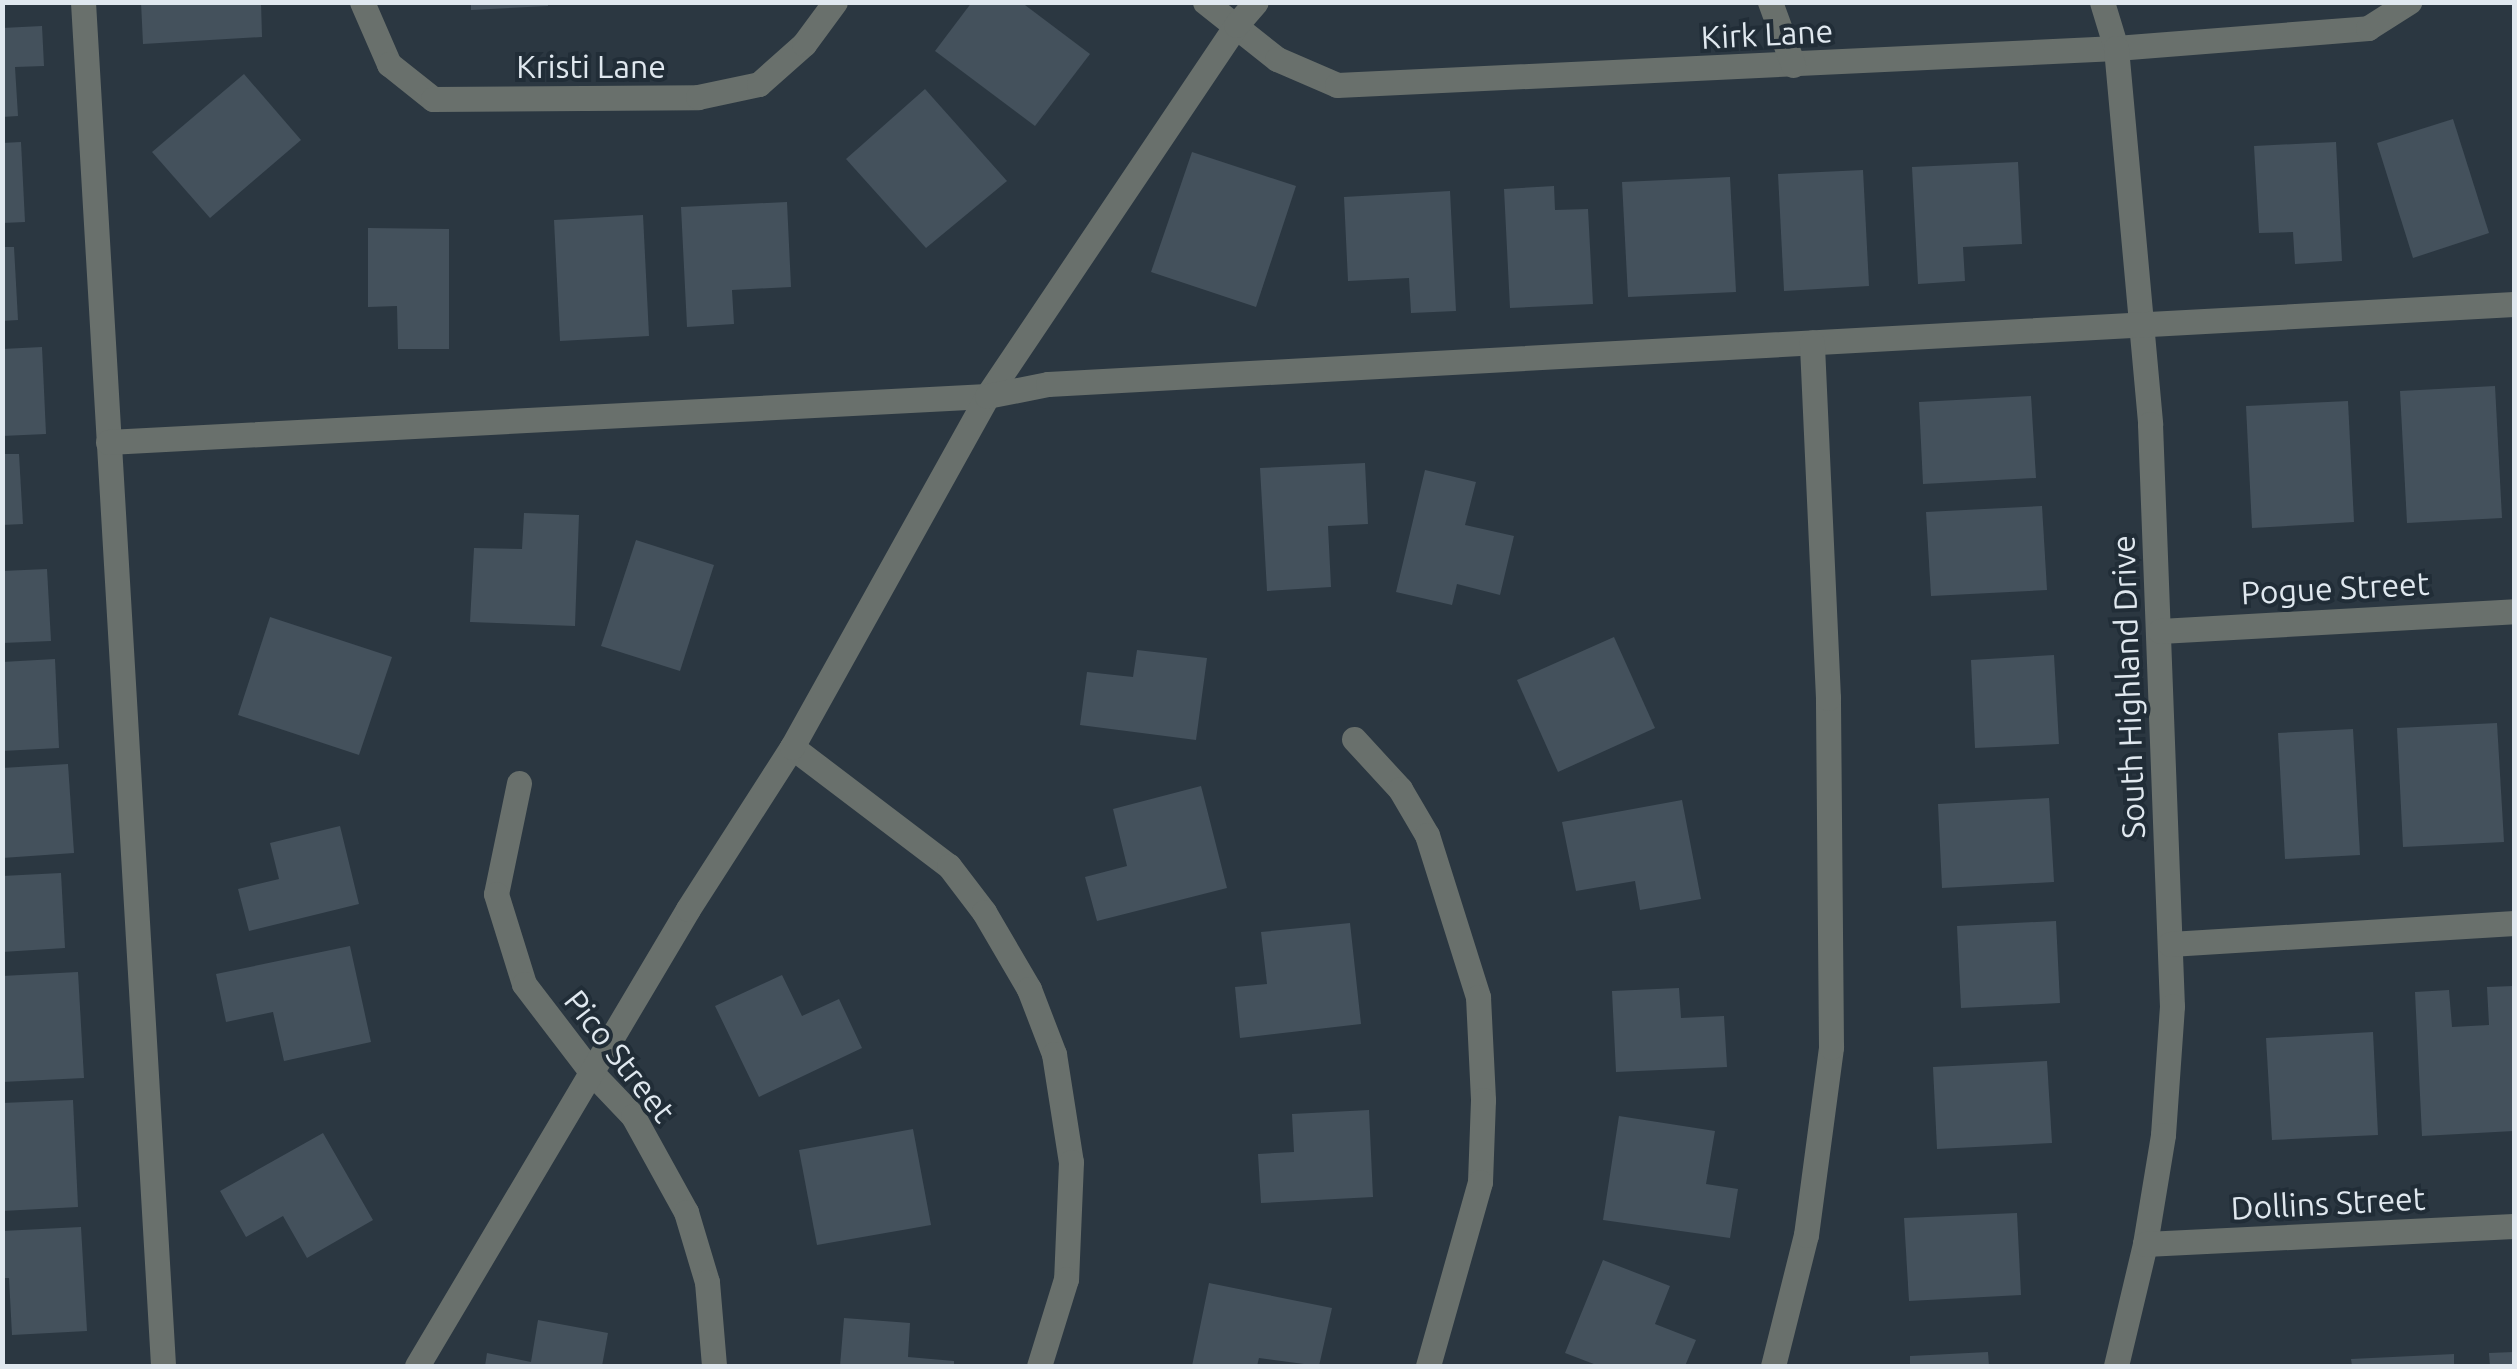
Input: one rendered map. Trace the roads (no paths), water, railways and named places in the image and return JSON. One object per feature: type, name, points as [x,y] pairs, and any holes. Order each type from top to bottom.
[{"type":"street","points":[[83,2],[163,1366]]},
{"type":"street","name":"Kristi Lane","points":[[362,2],[389,64],[433,99],[452,99],[698,98],[758,84],[804,44],[835,2]]},
{"type":"street","name":"Kirk Lane","points":[[1205,2],[1277,59],[1337,84],[2116,48],[2368,28],[2409,2]]},
{"type":"street","points":[[417,1366],[688,909],[792,747],[987,396],[1256,2]]},
{"type":"street","points":[[1770,2],[1793,65]]},
{"type":"street","name":"South Highland Drive","points":[[2102,2],[2116,48],[2141,326],[2160,630],[2172,1006],[2163,1135],[2145,1244],[2116,1366]]},
{"type":"street","points":[[108,442],[987,396],[1048,384],[2514,304]]},
{"type":"street","points":[[1773,1366],[1806,1235],[1831,1048],[1828,698],[1812,342]]},
{"type":"street","name":"Pogue Street","points":[[2160,630],[2514,610]]},
{"type":"street","points":[[1354,739],[1400,788],[1427,836],[1478,997],[1483,1100],[1480,1182],[1428,1366]]},
{"type":"street","points":[[792,747],[950,866],[984,912],[1029,989],[1054,1054],[1071,1162],[1066,1279],[1039,1366]]},
{"type":"street","name":"Pico Street","points":[[519,783],[496,894],[524,984],[592,1073],[633,1116],[686,1212],[707,1282],[714,1366]]},
{"type":"street","points":[[2170,944],[2514,923]]},
{"type":"street","name":"Dollins Street","points":[[2145,1244],[2514,1226]]}]
